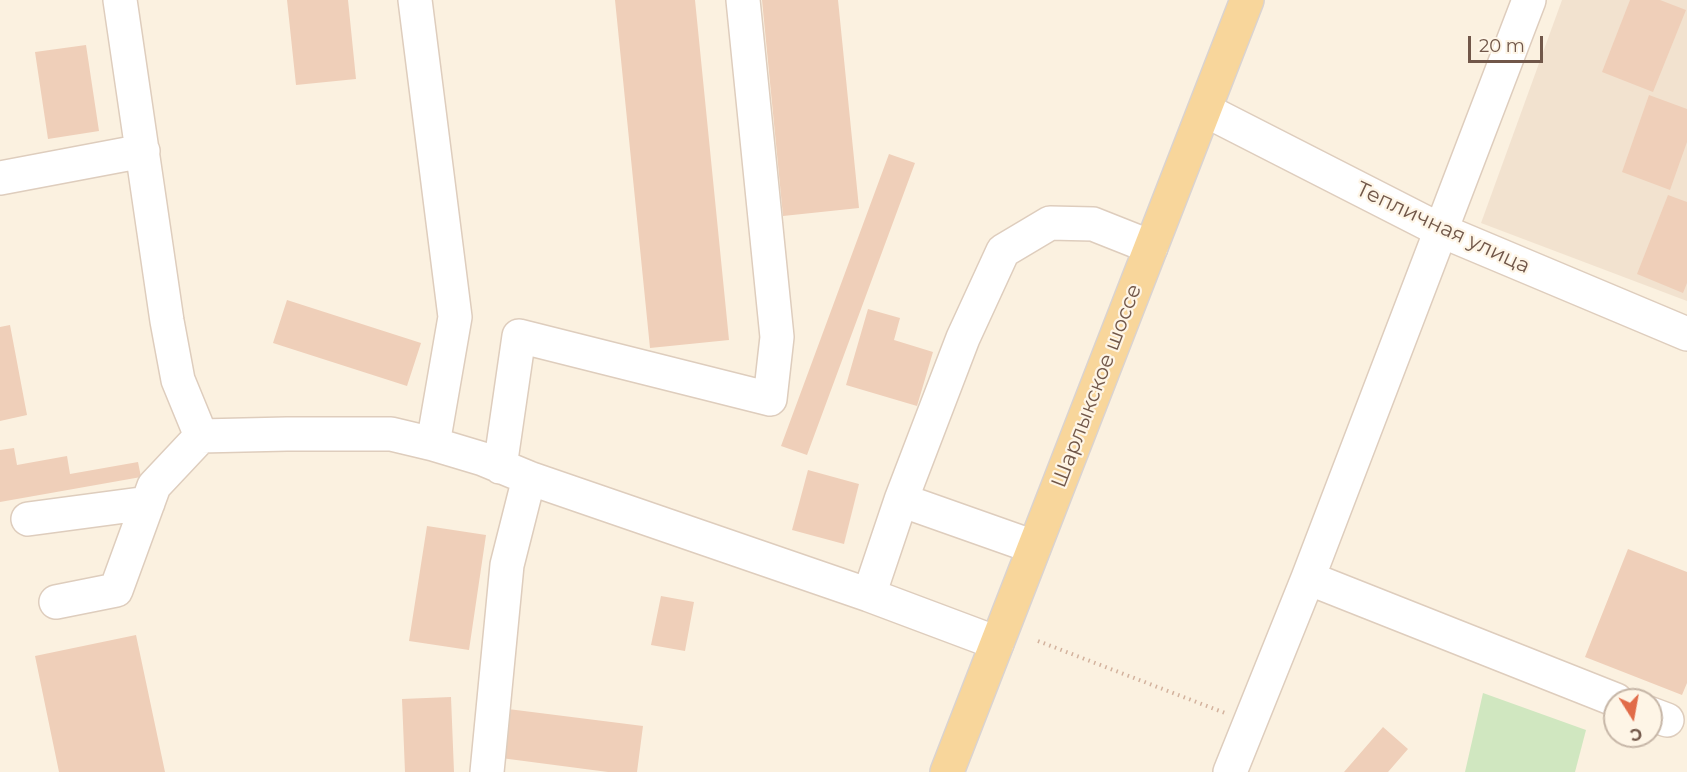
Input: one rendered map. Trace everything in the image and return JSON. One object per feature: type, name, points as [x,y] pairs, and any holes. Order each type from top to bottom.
[{"type":"main road","name":"Шарлыкское шоссе","points":[[947,772],[1248,0]]},
{"type":"street","points":[[120,0],[167,321],[178,380],[201,436]]},
{"type":"street","points":[[415,0],[455,317],[433,444]]},
{"type":"street","points":[[487,772],[514,472],[519,336],[770,399],[777,337],[743,0]]},
{"type":"street","points":[[1230,772],[1308,578],[1529,0]]},
{"type":"street","name":"Тепличная улица","points":[[1205,110],[1442,231],[1687,334]]},
{"type":"street","points":[[0,178],[143,151]]},
{"type":"street","points":[[869,595],[901,500],[963,339],[1003,251],[1050,223],[1093,224],[1151,247]]},
{"type":"street","points":[[56,602],[116,590],[154,486],[201,436],[391,434],[483,459],[514,472],[869,595],[997,643]]},
{"type":"street","points":[[901,500],[1034,548]]},
{"type":"street","points":[[28,519],[148,503]]},
{"type":"street","points":[[1308,578],[1603,695]]},
{"type":"path","points":[[1038,641],[1250,723]]},
{"type":"shaded area","points":[[1562,0],[1687,0],[1687,301],[1481,223]]},
{"type":"green space","points":[[1483,693],[1586,730],[1575,772],[1465,772]]},
{"type":"building","points":[[287,0],[348,0],[356,79],[296,85]]},
{"type":"building","points":[[615,0],[695,0],[729,340],[650,348]]},
{"type":"building","points":[[762,0],[838,0],[859,208],[783,216]]},
{"type":"building","points":[[1630,0],[1660,0],[1686,10],[1653,92],[1602,72]]},
{"type":"building","points":[[86,45],[99,131],[48,139],[35,52]]},
{"type":"building","points":[[1649,95],[1687,109],[1687,142],[1670,190],[1622,172]]},
{"type":"building","points":[[889,154],[915,163],[807,455],[781,446]]},
{"type":"building","points":[[1668,195],[1687,202],[1687,283],[1683,293],[1637,274]]},
{"type":"building","points":[[287,300],[421,343],[407,386],[273,343]]},
{"type":"building","points":[[868,309],[900,318],[894,340],[933,352],[917,406],[846,385]]},
{"type":"building","points":[[10,325],[27,415],[0,421],[0,327]]},
{"type":"building","points":[[14,448],[17,465],[67,456],[70,474],[138,462],[141,477],[0,502],[0,450]]},
{"type":"building","points":[[808,470],[859,484],[844,544],[792,530]]},
{"type":"building","points":[[427,526],[486,535],[469,650],[409,641]]},
{"type":"building","points":[[1628,549],[1687,572],[1687,683],[1682,695],[1585,657]]},
{"type":"building","points":[[661,596],[694,602],[685,651],[651,645]]},
{"type":"building","points":[[136,635],[165,772],[59,772],[35,656]]},
{"type":"building","points":[[451,697],[454,772],[405,772],[402,699]]},
{"type":"building","points":[[508,709],[643,726],[637,772],[608,772],[501,758]]},
{"type":"building","points":[[1383,727],[1408,749],[1388,772],[1344,772]]}]
